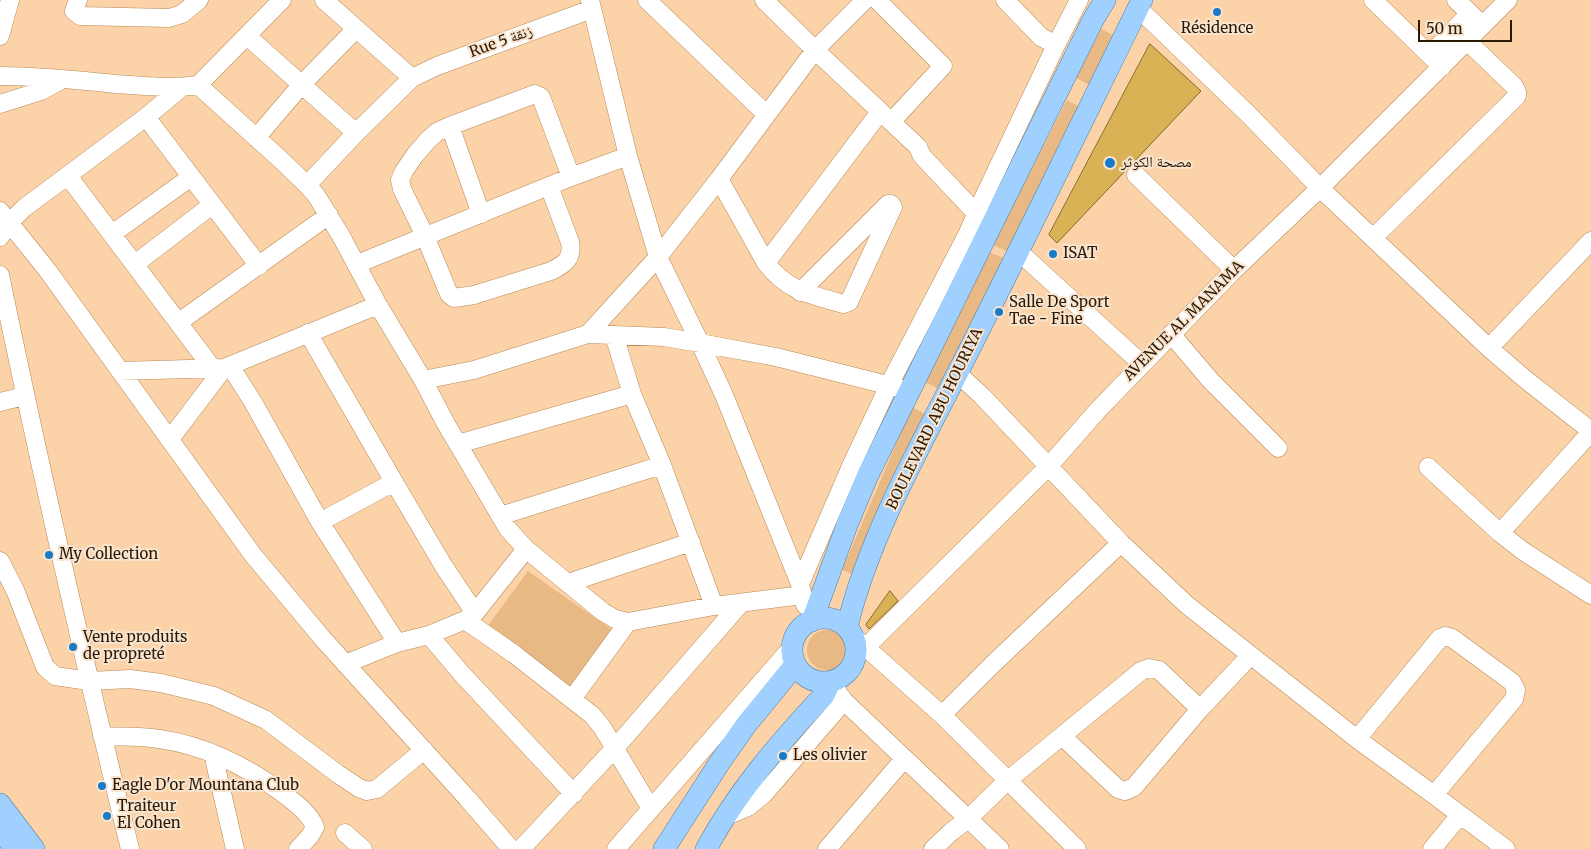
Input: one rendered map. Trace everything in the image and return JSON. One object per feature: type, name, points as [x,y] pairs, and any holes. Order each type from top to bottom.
[{"type":"main road","points":[[810,621],[868,475],[899,388],[988,212],[1105,0]]},
{"type":"main road","name":"BOULEVARD ABU HOURIYA","points":[[856,637],[860,583],[891,507],[1092,105],[1140,4]]},
{"type":"main road","points":[[706,849],[724,817],[760,768],[824,695],[832,682],[848,673],[854,664],[857,648],[856,637],[838,621],[820,618],[810,621],[798,632],[794,639],[794,657],[802,674],[808,679],[819,682],[832,682]]},
{"type":"main road","points":[[664,849],[720,762],[794,657]]},
{"type":"main road","points":[[0,804],[34,849]]},
{"type":"main road","points":[[0,829],[15,849]]},
{"type":"street","points":[[0,36],[10,0]]},
{"type":"street","points":[[78,0],[74,10],[80,16],[169,18],[182,14],[199,0]]},
{"type":"street","points":[[94,0],[100,17]]},
{"type":"street","points":[[5,217],[24,208],[189,86],[247,36],[282,0]]},
{"type":"street","points":[[324,0],[412,78]]},
{"type":"street","points":[[647,0],[766,114]]},
{"type":"street","points":[[764,0],[918,147],[928,150],[988,212],[1056,46],[1079,0]]},
{"type":"street","points":[[588,334],[658,257],[815,50],[865,0]]},
{"type":"street","points":[[766,263],[886,117],[943,66],[877,0]]},
{"type":"street","points":[[1005,0],[1040,37],[1056,46]]},
{"type":"street","points":[[1373,0],[1436,61],[1470,13]]},
{"type":"street","points":[[1456,0],[1483,26]]},
{"type":"street","name":"AVENUE AL MANAMA","points":[[856,637],[1048,467],[1145,360],[1234,270],[1320,188],[1436,61],[1467,41],[1508,0]]},
{"type":"street","points":[[591,4],[628,156],[658,257],[724,395],[802,590],[810,621]]},
{"type":"street","name":"Rue 5 زنقة","points":[[307,185],[412,78],[437,66],[591,4]]},
{"type":"street","points":[[1140,4],[1320,188],[1489,348],[1525,380],[1591,431],[1500,533]]},
{"type":"street","points":[[256,138],[302,84],[356,28]]},
{"type":"street","points":[[247,36],[356,133]]},
{"type":"street","points":[[1373,238],[1517,96],[1514,86],[1467,41]]},
{"type":"street","points":[[0,76],[189,86],[256,138],[307,185],[328,215],[357,264],[378,305],[423,380],[446,424],[508,529],[526,549],[603,612],[615,619],[628,622],[714,606],[741,603],[802,590]]},
{"type":"street","points":[[0,104],[41,91],[61,80]]},
{"type":"street","points":[[549,186],[570,242],[570,255],[561,266],[551,271],[474,295],[454,298],[449,294],[425,236],[402,189],[400,180],[415,155],[437,132],[535,94],[541,97],[571,177]]},
{"type":"street","points":[[146,117],[259,266]]},
{"type":"street","points":[[450,126],[481,214]]},
{"type":"street","points":[[357,264],[571,177],[628,156]]},
{"type":"street","points":[[1136,175],[1234,270]]},
{"type":"street","points":[[68,176],[179,322],[253,402],[320,522],[397,643]]},
{"type":"street","points":[[112,234],[191,177]]},
{"type":"street","points":[[719,179],[766,263],[775,275],[800,292],[847,304],[893,207],[892,204],[888,204],[800,292]]},
{"type":"street","points":[[135,264],[212,206]]},
{"type":"street","points":[[179,322],[328,215]]},
{"type":"street","points":[[0,237],[5,217]]},
{"type":"street","points":[[5,217],[48,271],[253,555],[346,664],[511,849]]},
{"type":"street","points":[[1489,348],[1591,241]]},
{"type":"street","points":[[1018,251],[1145,360]]},
{"type":"street","points":[[0,275],[7,346],[24,396],[89,681],[130,849]]},
{"type":"street","points":[[1072,286],[1145,360]]},
{"type":"street","points":[[120,372],[222,368],[378,305]]},
{"type":"street","points":[[308,333],[443,564],[470,617],[592,715],[615,748],[651,809]]},
{"type":"street","points":[[423,380],[474,370],[588,334],[664,337],[700,343],[776,357],[899,388],[851,466],[802,590]]},
{"type":"street","points":[[1171,334],[1211,381],[1278,448]]},
{"type":"street","points":[[614,335],[632,394],[692,542],[714,606]]},
{"type":"street","points":[[170,439],[222,368]]},
{"type":"street","points":[[958,373],[1121,543],[1187,605],[1357,739],[1506,849]]},
{"type":"street","points":[[458,444],[632,394]]},
{"type":"street","points":[[0,402],[24,396]]},
{"type":"street","points":[[500,516],[662,465]]},
{"type":"street","points":[[1428,466],[1500,533],[1523,551],[1591,595]]},
{"type":"street","points":[[320,522],[394,482]]},
{"type":"street","points":[[568,583],[692,542]]},
{"type":"street","points":[[942,715],[1006,651],[1121,543]]},
{"type":"street","points":[[346,664],[397,643],[429,635],[470,617],[526,549]]},
{"type":"street","points":[[0,561],[15,590],[45,667],[55,676],[89,681],[130,679],[161,683],[189,688],[228,702],[266,720],[326,765],[359,788],[367,791],[377,790],[424,750]]},
{"type":"street","points":[[521,849],[574,794],[741,603]]},
{"type":"street","points":[[572,699],[628,622]]},
{"type":"street","points":[[429,635],[461,673],[574,794]]},
{"type":"street","points":[[1357,739],[1440,638],[1445,636],[1452,638],[1512,682],[1516,690],[1514,698],[1434,795]]},
{"type":"street","points":[[856,637],[942,715],[1077,849]]},
{"type":"street","points":[[616,849],[786,654],[794,657]]},
{"type":"street","points":[[1062,736],[1118,789],[1125,791],[1134,786],[1200,709],[1250,656]]},
{"type":"street","points":[[933,849],[968,819],[1008,780],[1141,672],[1150,668],[1159,670],[1200,709]]},
{"type":"street","points":[[832,682],[844,701],[1000,849]]},
{"type":"street","points":[[724,817],[748,807],[761,798],[844,701]]},
{"type":"street","points":[[102,736],[159,739],[192,746],[252,772],[291,800],[311,819],[315,827],[304,845],[298,849]]},
{"type":"street","points":[[213,754],[235,849]]},
{"type":"street","points":[[828,849],[904,759]]},
{"type":"street","points":[[1432,849],[1460,815]]},
{"type":"street","points":[[345,833],[363,849]]},
{"type":"shaded area","points":[[1101,29],[1117,37],[1092,86],[1076,78]]},
{"type":"shaded area","points":[[1067,100],[1082,108],[1009,252],[993,245]]},
{"type":"shaded area","points":[[989,252],[1006,259],[940,389],[924,382]]},
{"type":"shaded area","points":[[912,407],[927,415],[855,575],[842,570]]},
{"type":"shaded area","points":[[528,571],[615,632],[572,693],[487,627]]},
{"type":"shaded area","points":[[827,630],[841,636],[847,650],[841,664],[827,670],[813,664],[807,650],[813,636]]},
{"type":"building","name":"مصحة الكوثر","points":[[1150,44],[1201,91],[1057,243],[1049,235]]},
{"type":"building","points":[[890,591],[898,601],[869,629],[866,625]]},
{"type":"place","name":"Résidence","points":[[1217,12]]},
{"type":"place","name":"مصحة الكوثر","points":[[1110,163]]},
{"type":"place","name":"ISAT","points":[[1053,254]]},
{"type":"place","name":"Salle De Sport Tae - Fine","points":[[999,312]]},
{"type":"place","name":"My Collection","points":[[49,555]]},
{"type":"place","name":"Vente produits de propreté","points":[[73,647]]},
{"type":"place","name":"Les olivier","points":[[783,756]]},
{"type":"place","name":"Eagle D'or Mountana Club","points":[[102,786]]},
{"type":"place","name":"Traiteur El Cohen","points":[[107,816]]}]
